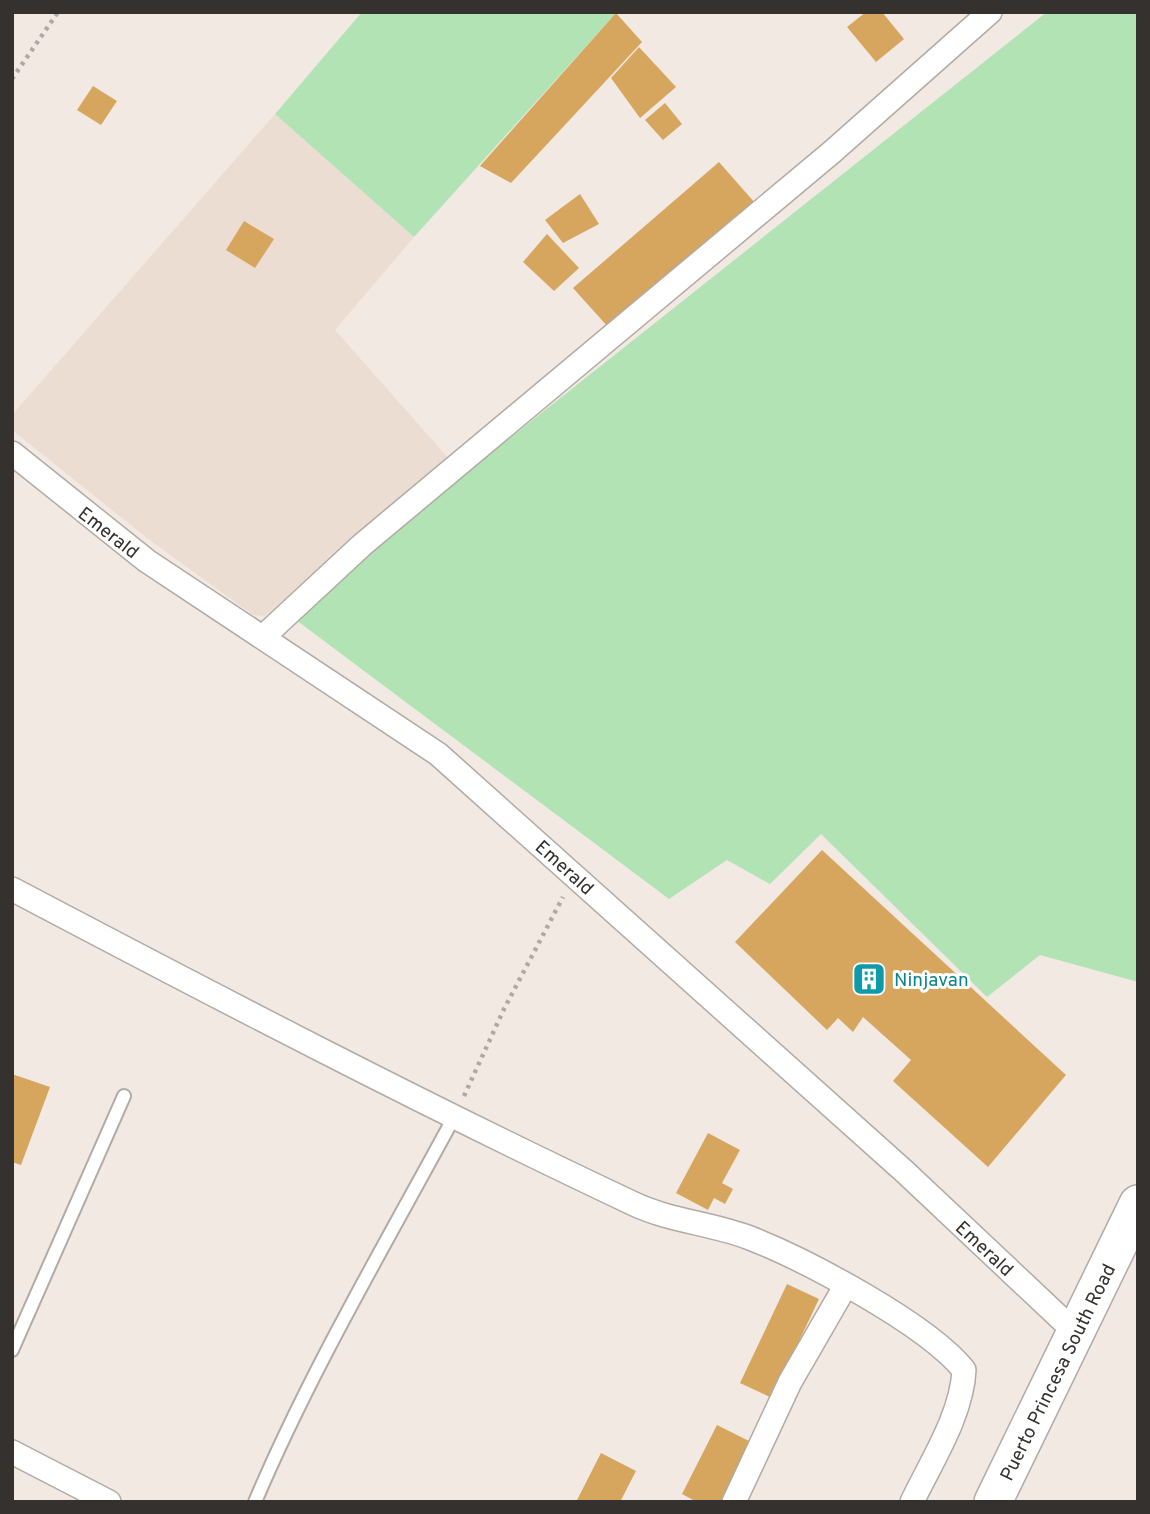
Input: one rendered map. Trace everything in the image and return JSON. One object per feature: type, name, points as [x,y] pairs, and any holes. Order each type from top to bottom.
[{"type":"main road","name":"Puerto Princesa South Road","points":[[993,1502],[1138,1205]]},
{"type":"street","points":[[264,636],[362,545],[832,152],[990,12]]},
{"type":"street","name":"Emerald","points":[[12,453],[147,561],[264,636],[438,754],[905,1172],[1076,1333]]},
{"type":"street","points":[[12,889],[453,1119],[655,1214],[750,1238],[846,1285],[948,1350],[964,1370],[957,1405],[912,1502]]},
{"type":"street","points":[[734,1502],[790,1382],[846,1285]]},
{"type":"street","points":[[12,1452],[87,1496],[109,1502]]},
{"type":"lane","points":[[12,1350],[124,1096]]},
{"type":"lane","points":[[255,1502],[275,1456],[355,1299],[453,1119]]},
{"type":"path","points":[[12,79],[58,12]]},
{"type":"path","points":[[453,1119],[504,1009],[574,876]]},
{"type":"shaded area","points":[[275,114],[414,237],[335,330],[450,460],[265,616],[253,615],[147,538],[12,430],[12,415]]},
{"type":"green space","points":[[362,12],[617,12],[414,237],[275,114]]},
{"type":"green space","points":[[1047,12],[1138,12],[1138,982],[1040,955],[987,997],[821,834],[770,884],[727,860],[669,899],[288,614]]},
{"type":"building","points":[[866,12],[882,12],[904,39],[876,62],[847,27]]},
{"type":"building","points":[[616,13],[642,42],[511,183],[480,166]]},
{"type":"building","points":[[639,47],[676,87],[640,118],[611,78]]},
{"type":"building","points":[[93,86],[117,101],[101,125],[77,110]]},
{"type":"building","points":[[665,103],[682,124],[663,140],[645,120]]},
{"type":"building","points":[[719,162],[755,203],[609,328],[573,288]]},
{"type":"building","points":[[580,194],[599,224],[563,243],[545,220]]},
{"type":"building","points":[[244,221],[274,239],[255,268],[226,250]]},
{"type":"building","points":[[547,234],[579,268],[554,291],[523,262]]},
{"type":"building","name":"Ninjavan","points":[[822,850],[1066,1075],[988,1167],[893,1081],[911,1060],[863,1017],[853,1032],[838,1018],[827,1030],[735,942]]},
{"type":"building","points":[[12,1074],[50,1087],[21,1165],[12,1162]]},
{"type":"building","points":[[708,1133],[740,1150],[722,1183],[733,1189],[725,1204],[714,1198],[708,1210],[676,1193]]},
{"type":"building","points":[[787,1284],[819,1299],[772,1398],[740,1383]]},
{"type":"building","points":[[717,1425],[753,1443],[723,1502],[697,1502],[682,1494]]},
{"type":"building","points":[[601,1453],[636,1471],[620,1502],[576,1502]]},
{"type":"place","name":"Ninjavan","points":[[869,979]]}]
